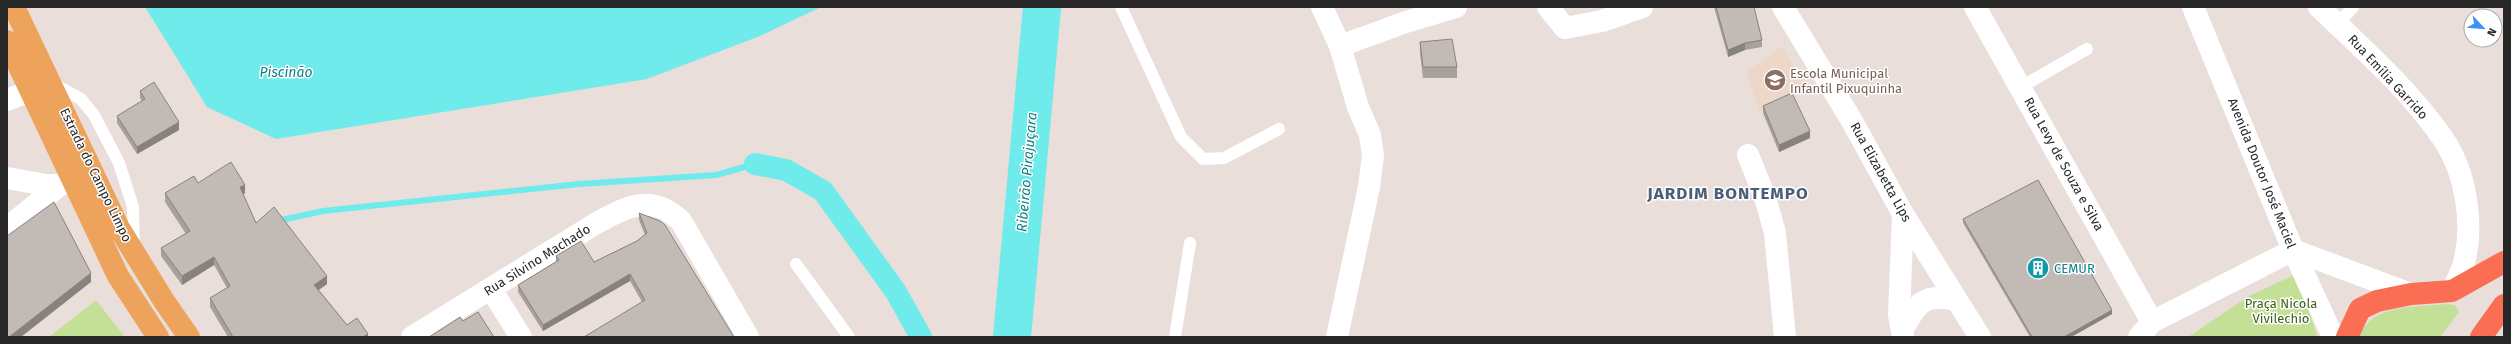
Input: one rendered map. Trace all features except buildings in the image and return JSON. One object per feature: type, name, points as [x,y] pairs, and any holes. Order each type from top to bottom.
[{"type":"highway","points":[[2347,337],[2360,310],[2378,301],[2411,294],[2452,291],[2504,262]]},
{"type":"highway","points":[[2481,337],[2504,305]]},
{"type":"main road","name":"Estrada do Campo Limpo","points":[[14,7],[52,83],[91,171],[119,228],[164,301],[189,337]]},
{"type":"main road","name":"Estrada do Campo Limpo","points":[[7,41],[30,91],[66,183],[118,276],[158,337]]},
{"type":"street","points":[[1322,7],[1340,46],[1358,107],[1370,135],[1373,155],[1369,187],[1337,337]]},
{"type":"street","points":[[1340,46],[1453,7]]},
{"type":"street","points":[[1548,7],[1565,28],[1602,21],[1642,7]]},
{"type":"street","name":"Rua Elizabetta Lips","points":[[1783,7],[1852,121],[1903,214],[1980,337]]},
{"type":"street","name":"Rua Levy de Souza e Silva","points":[[1975,7],[2021,87],[2145,329]]},
{"type":"street","name":"Avenida Doutor José Maciel","points":[[2193,7],[2293,250],[2333,337]]},
{"type":"street","name":"Rua Emília Garrido","points":[[2319,7],[2418,106],[2444,141],[2457,168],[2463,187],[2468,221],[2468,245],[2464,265],[2452,291]]},
{"type":"street","points":[[7,100],[52,83]]},
{"type":"street","points":[[1748,155],[1765,197],[1775,233],[1785,337]]},
{"type":"street","points":[[7,228],[66,183],[91,171]]},
{"type":"street","points":[[7,178],[46,185],[66,183]]},
{"type":"street","name":"Rua Silvino Machado","points":[[412,337],[595,224],[626,207],[659,206],[669,210],[681,221],[748,337]]},
{"type":"street","points":[[1902,334],[1899,315],[1903,214]]},
{"type":"street","points":[[2145,329],[2293,250],[2411,294]]},
{"type":"street","points":[[491,289],[521,337]]},
{"type":"street","points":[[1902,334],[1912,312],[1923,300],[1942,296],[1956,300]]},
{"type":"lane","points":[[1121,7],[1181,137],[1203,159],[1224,158],[1280,129]]},
{"type":"lane","points":[[2337,25],[2353,7]]},
{"type":"lane","points":[[2021,87],[2087,49]]},
{"type":"lane","points":[[52,83],[81,99],[94,115],[120,163],[133,207],[134,252]]},
{"type":"lane","points":[[1175,337],[1190,243]]},
{"type":"lane","points":[[796,264],[849,337]]},
{"type":"shaded area","name":"Escola Municipal Infantil Pixuquinha","points":[[1783,46],[1806,88],[1760,111],[1746,72]]},
{"type":"green space","name":"Praça Nicola Vivilechio","points":[[2298,273],[2317,337],[2188,337],[2249,296]]},
{"type":"green space","points":[[96,300],[125,337],[49,337]]},
{"type":"green space","points":[[2447,304],[2455,305],[2459,312],[2440,337],[2359,337],[2365,326],[2374,318],[2385,312],[2409,307]]},
{"type":"water","name":"Piscinão","points":[[145,7],[821,7],[760,36],[647,79],[276,139],[207,107]]},
{"type":"waterway","name":"Ribeirão Pirajuçara","points":[[1012,337],[1042,7]]},
{"type":"waterway","points":[[277,221],[323,211],[579,184],[716,175],[755,164]]},
{"type":"waterway","points":[[755,164],[786,170],[823,191],[896,292],[921,337]]},
{"type":"place","name":"Escola Municipal Infantil Pixuquinha","points":[[1775,80]]},
{"type":"place","name":"CEMUR","points":[[2038,268]]},
{"type":"district","name":"JARDIM BONTEMPO","points":[[1728,193]]}]
